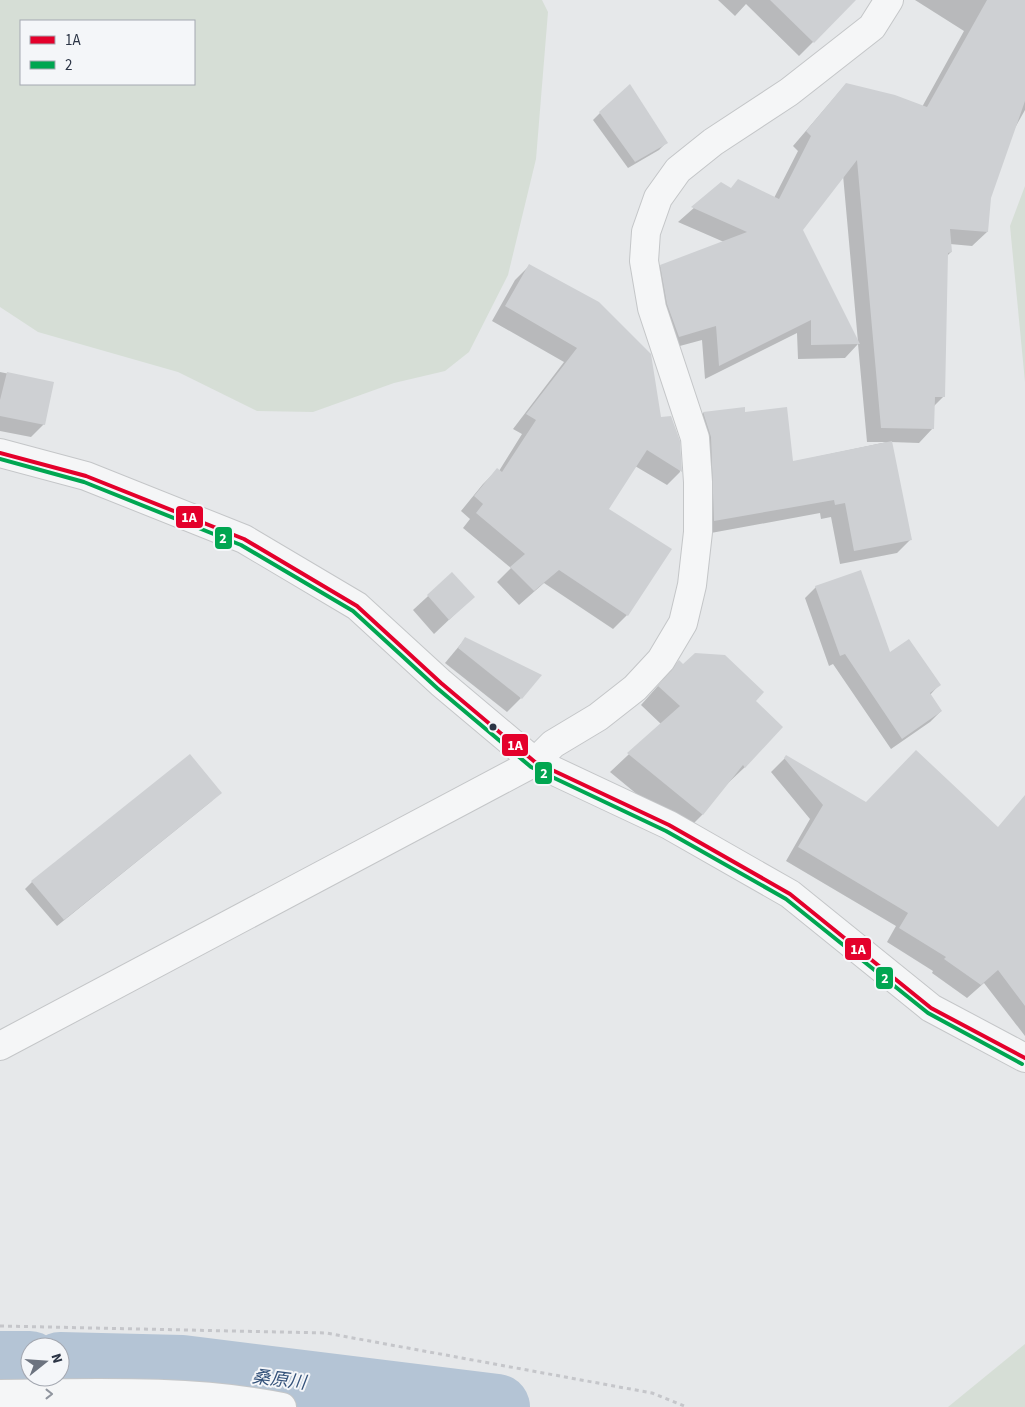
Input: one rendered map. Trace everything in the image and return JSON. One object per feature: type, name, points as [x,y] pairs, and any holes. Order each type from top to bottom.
[{"type":"street","points":[[0,1046],[535,762],[553,744],[598,717],[635,688],[661,660],[684,623],[692,585],[698,532],[698,482],[695,438],[652,308],[644,261],[646,232],[658,198],[678,170],[713,142],[789,92],[872,27],[889,0]]},
{"type":"street","points":[[0,453],[86,476],[244,539],[357,606],[441,683],[535,762],[670,824],[790,894],[931,1008],[1025,1058]]},
{"type":"street","points":[[0,1394],[126,1393],[254,1402],[282,1407]]},
{"type":"path","points":[[0,1326],[326,1333],[652,1393],[687,1407]]},
{"type":"shaded area","points":[[0,0],[542,0],[548,12],[536,159],[508,275],[469,352],[445,371],[394,383],[313,412],[257,411],[178,372],[38,332],[0,307]]},
{"type":"shaded area","points":[[1025,186],[1025,382],[1010,226]]},
{"type":"shaded area","points":[[1025,1344],[1025,1407],[948,1407]]},
{"type":"building","points":[[770,0],[856,0],[814,43]]},
{"type":"building","points":[[987,0],[1025,0],[1025,101],[991,198],[988,232],[950,229],[952,252],[948,253],[945,397],[935,397],[934,429],[881,428],[857,160],[803,230],[860,344],[811,345],[811,320],[719,366],[716,326],[679,337],[667,304],[660,265],[747,232],[691,207],[721,182],[731,188],[738,179],[779,199],[811,136],[806,131],[846,83],[895,95],[927,107]]},
{"type":"building","points":[[630,84],[668,143],[635,162],[599,112]]},
{"type":"building","points":[[529,264],[599,302],[651,354],[661,417],[671,416],[680,441],[682,472],[647,450],[609,509],[672,549],[628,616],[559,570],[534,591],[510,567],[525,554],[476,513],[483,504],[474,496],[497,468],[502,472],[536,420],[526,414],[577,348],[505,306]]},
{"type":"building","points":[[7,372],[54,382],[45,425],[0,416],[0,400]]},
{"type":"building","points":[[745,407],[745,412],[787,407],[793,461],[892,441],[912,540],[854,551],[845,503],[835,505],[834,500],[714,521],[711,437],[703,412]]},
{"type":"building","points":[[861,570],[890,652],[909,639],[941,685],[930,693],[942,711],[902,739],[845,654],[840,656],[815,586]]},
{"type":"building","points":[[452,572],[475,597],[449,620],[427,595]]},
{"type":"building","points":[[465,637],[542,675],[522,699],[458,648]]},
{"type":"building","points":[[695,653],[725,655],[764,692],[756,701],[783,727],[745,768],[743,765],[703,815],[627,753],[680,706],[658,686],[679,660],[683,664]]},
{"type":"building","points":[[916,750],[998,827],[1025,795],[1025,1006],[998,970],[981,985],[944,959],[946,957],[899,928],[908,913],[798,847],[823,805],[784,758],[786,755],[866,802]]},
{"type":"building","points":[[190,754],[222,793],[64,920],[31,881]]},
{"type":"waterway","name":"桑原川","points":[[0,1364],[20,1364]]},
{"type":"waterway","name":"桑原川","points":[[70,1365],[182,1368],[497,1407]]},
{"type":"transit line","name":"1A","points":[[0,453],[86,476],[244,539],[357,606],[441,683],[535,762],[669,825],[790,894],[931,1008],[1025,1058]]},
{"type":"transit line","name":"2","points":[[0,459],[84,482],[241,545],[353,611],[437,688],[531,767],[666,831],[786,899],[928,1013],[1022,1064]]}]
